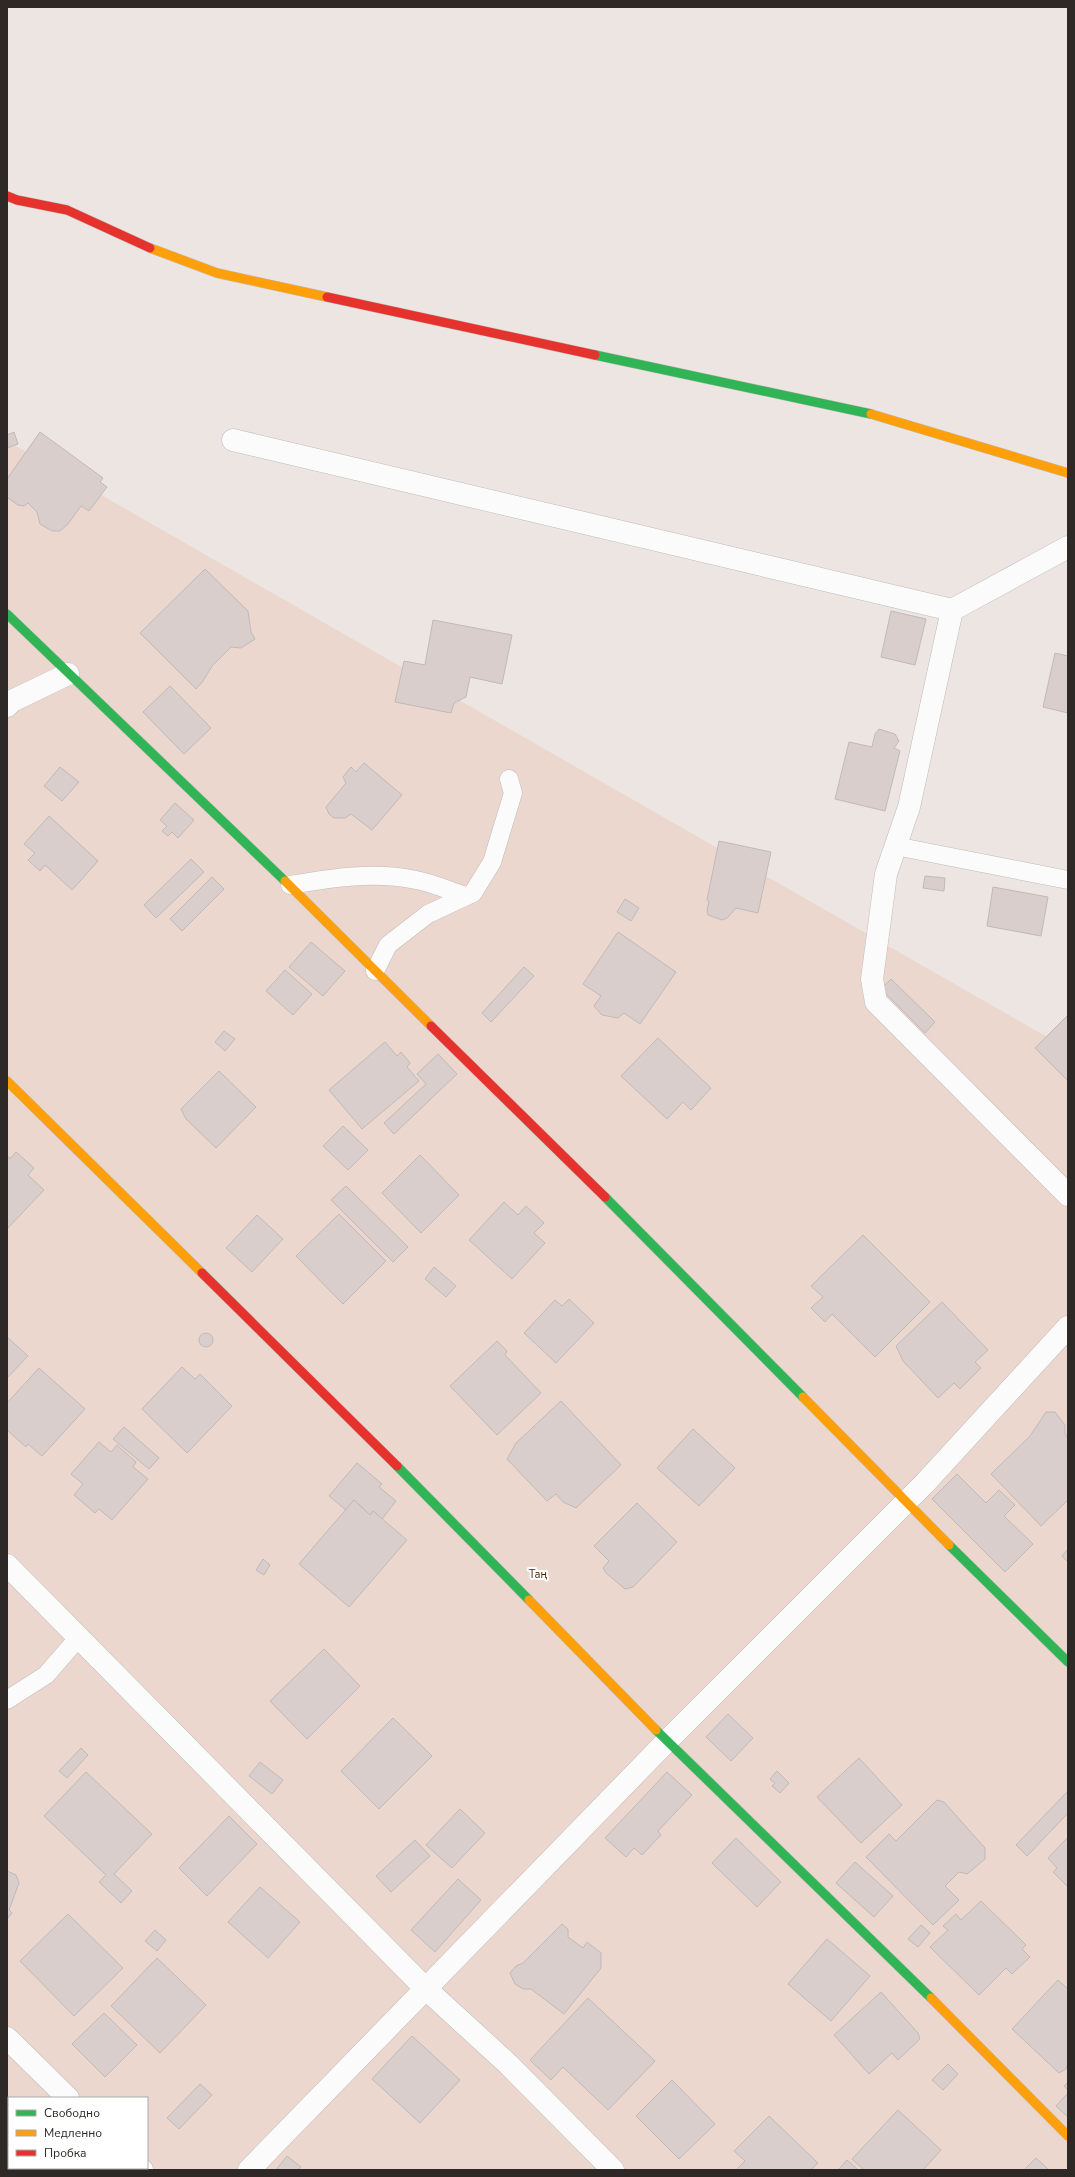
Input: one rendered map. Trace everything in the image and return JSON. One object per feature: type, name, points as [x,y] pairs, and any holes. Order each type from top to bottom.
[{"type":"street","points":[[7,196],[17,200],[67,210],[148,247],[217,273],[884,417],[1068,473]]},
{"type":"street","points":[[232,440],[952,610],[1068,547]]},
{"type":"street","points":[[952,610],[909,807],[886,874],[872,979],[876,1002],[1068,1195]]},
{"type":"street","points":[[7,614],[290,886],[724,1314],[904,1501],[1068,1662]]},
{"type":"street","points":[[7,706],[12,701],[68,674]]},
{"type":"street","points":[[7,1081],[380,1448],[667,1741],[933,2001],[1068,2136]]},
{"type":"street","points":[[249,2170],[667,1741],[904,1501],[925,1483],[1068,1327]]},
{"type":"street","points":[[7,1565],[425,1988],[508,2064],[613,2170]]},
{"type":"street","points":[[7,2038],[67,2097]]},
{"type":"lane","points":[[375,971],[388,945],[428,914],[473,893],[492,862],[513,793],[509,779]]},
{"type":"lane","points":[[895,846],[1068,880]]},
{"type":"lane","points":[[290,886],[333,878],[370,875],[416,880],[466,896]]},
{"type":"lane","points":[[7,1700],[46,1675],[79,1637]]},
{"type":"green space","name":"Таң","points":[[7,441],[1068,1049],[1068,2170],[7,2170]]},
{"type":"building","points":[[14,432],[18,444],[7,448],[7,435]]},
{"type":"building","points":[[40,432],[103,478],[100,482],[107,487],[89,511],[81,506],[68,524],[60,531],[52,531],[40,524],[37,512],[28,503],[24,506],[18,505],[7,497],[7,479]]},
{"type":"building","points":[[205,569],[248,611],[251,632],[255,639],[241,648],[231,647],[212,666],[196,689],[140,633]]},
{"type":"building","points":[[891,611],[926,619],[915,665],[881,657]]},
{"type":"building","points":[[433,620],[512,635],[502,684],[470,677],[466,697],[454,703],[451,713],[395,702],[404,661],[425,665]]},
{"type":"building","points":[[1055,653],[1068,656],[1068,713],[1043,707]]},
{"type":"building","points":[[170,686],[211,728],[184,754],[143,712]]},
{"type":"building","points":[[879,729],[895,734],[899,741],[894,748],[900,751],[885,811],[835,799],[849,742],[872,747],[875,734]]},
{"type":"building","points":[[364,763],[402,795],[372,830],[351,814],[345,818],[334,818],[329,814],[326,807],[346,783],[343,777],[351,767],[356,772]]},
{"type":"building","points":[[60,767],[79,782],[62,801],[44,786]]},
{"type":"building","points":[[175,803],[194,820],[178,838],[172,832],[168,836],[162,831],[167,826],[160,820]]},
{"type":"building","points":[[49,816],[98,861],[72,890],[45,865],[40,871],[28,860],[35,853],[24,844]]},
{"type":"building","points":[[719,841],[771,852],[758,913],[736,908],[727,918],[722,920],[708,915],[707,910],[709,902],[707,900]]},
{"type":"building","points":[[191,859],[204,872],[156,918],[144,905]]},
{"type":"building","points":[[925,876],[945,878],[944,891],[923,888]]},
{"type":"building","points":[[212,877],[224,889],[182,931],[170,919]]},
{"type":"building","points":[[993,887],[1048,897],[1041,936],[987,926]]},
{"type":"building","points":[[625,899],[639,908],[631,921],[617,912]]},
{"type":"building","points":[[618,932],[676,972],[640,1024],[624,1013],[618,1018],[602,1015],[594,1006],[601,996],[583,984]]},
{"type":"building","points":[[311,942],[345,971],[323,996],[289,967]]},
{"type":"building","points":[[524,967],[534,976],[491,1022],[482,1013]]},
{"type":"building","points":[[285,970],[312,994],[293,1015],[266,991]]},
{"type":"building","points":[[891,979],[935,1022],[925,1033],[881,989]]},
{"type":"building","points":[[1068,1015],[1068,1081],[1035,1048]]},
{"type":"building","points":[[224,1031],[235,1039],[225,1051],[215,1042]]},
{"type":"building","points":[[658,1038],[711,1088],[691,1110],[683,1102],[667,1119],[621,1076]]},
{"type":"building","points":[[385,1042],[397,1056],[401,1052],[410,1063],[407,1067],[419,1081],[362,1129],[329,1090]]},
{"type":"building","points":[[438,1054],[457,1074],[394,1134],[384,1123],[426,1084],[417,1074]]},
{"type":"building","points":[[219,1071],[256,1107],[216,1148],[186,1119],[181,1109]]},
{"type":"building","points":[[343,1126],[368,1150],[348,1170],[323,1146]]},
{"type":"building","points":[[16,1152],[34,1168],[28,1175],[44,1190],[7,1229],[7,1155],[10,1159]]},
{"type":"building","points":[[420,1155],[459,1195],[421,1233],[382,1193]]},
{"type":"building","points":[[346,1186],[408,1247],[393,1262],[331,1200]]},
{"type":"building","points":[[504,1202],[518,1215],[526,1206],[544,1223],[534,1233],[545,1243],[512,1279],[469,1240]]},
{"type":"building","points":[[339,1214],[386,1261],[343,1304],[296,1256]]},
{"type":"building","points":[[257,1215],[283,1239],[252,1272],[226,1248]]},
{"type":"building","points":[[863,1235],[930,1302],[875,1357],[832,1314],[825,1322],[811,1308],[823,1297],[811,1286]]},
{"type":"building","points":[[434,1267],[456,1286],[446,1297],[425,1279]]},
{"type":"building","points":[[569,1299],[594,1323],[556,1363],[524,1333],[555,1300],[562,1306]]},
{"type":"building","points":[[942,1302],[988,1350],[975,1362],[981,1368],[960,1389],[954,1383],[938,1398],[903,1361],[896,1346]]},
{"type":"building","points":[[203,1333],[209,1333],[213,1337],[213,1343],[209,1347],[203,1347],[199,1343],[199,1337]]},
{"type":"building","points":[[7,1337],[28,1356],[7,1378]]},
{"type":"building","points":[[497,1341],[507,1351],[505,1355],[541,1393],[497,1435],[450,1386]]},
{"type":"building","points":[[182,1367],[195,1379],[200,1374],[232,1406],[187,1453],[142,1409]]},
{"type":"building","points":[[39,1368],[85,1409],[42,1456],[28,1444],[26,1447],[7,1430],[7,1403]]},
{"type":"building","points":[[561,1401],[621,1465],[576,1508],[563,1502],[556,1494],[547,1501],[507,1459],[516,1443]]},
{"type":"building","points":[[1046,1412],[1055,1412],[1065,1425],[1065,1434],[1068,1438],[1068,1500],[1041,1526],[991,1474],[1030,1436]]},
{"type":"building","points":[[124,1427],[159,1458],[149,1469],[113,1439]]},
{"type":"building","points":[[693,1429],[735,1468],[699,1506],[657,1468]]},
{"type":"building","points":[[99,1442],[111,1452],[117,1445],[136,1462],[133,1467],[148,1479],[112,1520],[99,1509],[95,1513],[74,1495],[83,1484],[71,1474]]},
{"type":"building","points":[[357,1463],[382,1484],[379,1487],[396,1501],[382,1519],[373,1511],[370,1515],[354,1500],[346,1510],[329,1496]]},
{"type":"building","points":[[957,1474],[986,1503],[999,1490],[1015,1505],[1004,1516],[1033,1544],[1005,1572],[932,1499]]},
{"type":"building","points":[[354,1500],[370,1515],[373,1511],[407,1540],[349,1607],[299,1564]]},
{"type":"building","points":[[637,1503],[677,1542],[633,1587],[625,1589],[606,1573],[603,1568],[609,1561],[594,1546]]},
{"type":"building","points":[[1068,1549],[1068,1562],[1062,1556]]},
{"type":"building","points":[[263,1559],[270,1565],[264,1575],[256,1570]]},
{"type":"building","points":[[324,1649],[360,1686],[307,1739],[270,1701]]},
{"type":"building","points":[[728,1714],[753,1738],[731,1761],[706,1737]]},
{"type":"building","points":[[393,1718],[432,1756],[379,1809],[341,1771]]},
{"type":"building","points":[[81,1748],[88,1755],[67,1778],[59,1771]]},
{"type":"building","points":[[859,1758],[902,1805],[861,1843],[817,1797]]},
{"type":"building","points":[[260,1762],[283,1780],[272,1794],[249,1776]]},
{"type":"building","points":[[777,1771],[789,1783],[780,1793],[772,1786],[775,1783],[770,1779]]},
{"type":"building","points":[[86,1772],[152,1834],[114,1874],[132,1891],[121,1903],[99,1882],[106,1875],[44,1816]]},
{"type":"building","points":[[667,1772],[692,1795],[658,1831],[661,1835],[642,1855],[634,1848],[626,1857],[605,1838]]},
{"type":"building","points":[[1068,1791],[1068,1813],[1027,1856],[1016,1845]]},
{"type":"building","points":[[937,1800],[944,1802],[985,1848],[985,1859],[967,1874],[959,1872],[945,1886],[959,1900],[933,1925],[866,1857],[889,1834],[896,1841]]},
{"type":"building","points":[[460,1809],[485,1833],[452,1868],[426,1845]]},
{"type":"building","points":[[229,1816],[257,1844],[207,1896],[179,1868]]},
{"type":"building","points":[[1068,1837],[1068,1887],[1053,1872],[1057,1868],[1048,1858]]},
{"type":"building","points":[[736,1838],[781,1882],[757,1907],[712,1863]]},
{"type":"building","points":[[415,1840],[430,1856],[391,1892],[376,1876]]},
{"type":"building","points":[[855,1862],[893,1896],[874,1917],[836,1883]]},
{"type":"building","points":[[7,1871],[16,1875],[19,1883],[9,1910],[12,1913],[7,1919]]},
{"type":"building","points":[[458,1879],[481,1900],[435,1952],[411,1930]]},
{"type":"building","points":[[260,1887],[300,1922],[268,1958],[228,1922]]},
{"type":"building","points":[[981,1901],[1026,1945],[1022,1949],[1030,1957],[1012,1974],[1006,1968],[979,1995],[930,1947],[948,1930],[943,1926],[956,1914],[961,1920]]},
{"type":"building","points":[[68,1914],[123,1968],[74,2016],[20,1961]]},
{"type":"building","points":[[562,1924],[568,1929],[568,1937],[583,1948],[587,1942],[601,1953],[601,1968],[564,2014],[531,1989],[523,1989],[515,1984],[510,1973],[516,1966],[523,1963]]},
{"type":"building","points":[[921,1925],[930,1933],[918,1947],[908,1939]]},
{"type":"building","points":[[155,1930],[166,1940],[157,1951],[145,1941]]},
{"type":"building","points":[[827,1939],[870,1976],[831,2021],[788,1984]]},
{"type":"building","points":[[157,1958],[206,2005],[160,2053],[111,2006]]},
{"type":"building","points":[[1058,1980],[1068,1989],[1068,2063],[1066,2069],[1059,2073],[1012,2029]]},
{"type":"building","points":[[881,1992],[918,2033],[920,2039],[898,2060],[892,2053],[869,2074],[834,2035]]},
{"type":"building","points":[[588,1998],[655,2061],[608,2110],[563,2067],[551,2080],[530,2060]]},
{"type":"building","points":[[104,2013],[137,2045],[105,2077],[72,2044]]},
{"type":"building","points":[[412,2036],[460,2080],[420,2123],[372,2079]]},
{"type":"building","points":[[948,2064],[958,2074],[943,2090],[932,2080]]},
{"type":"building","points":[[672,2080],[715,2124],[679,2159],[636,2116]]},
{"type":"building","points":[[1068,2082],[1068,2090],[1064,2086]]},
{"type":"building","points":[[200,2084],[212,2095],[179,2129],[167,2118]]},
{"type":"building","points":[[1068,2093],[1068,2117],[1056,2106]]},
{"type":"building","points":[[898,2110],[941,2150],[923,2170],[864,2170],[852,2159]]},
{"type":"building","points":[[769,2116],[818,2163],[811,2170],[736,2170],[745,2161],[734,2151]]},
{"type":"building","points":[[287,2156],[301,2167],[298,2170],[276,2170]]},
{"type":"building","points":[[1036,2158],[1049,2170],[1024,2170]]},
{"type":"building","points":[[847,2160],[858,2170],[838,2170]]},
{"type":"traffic: fast","points":[[595,355],[871,414]]},
{"type":"traffic: fast","points":[[7,614],[285,881]]},
{"type":"traffic: fast","points":[[605,1197],[803,1397]]},
{"type":"traffic: fast","points":[[397,1466],[529,1600]]},
{"type":"traffic: fast","points":[[949,1545],[1068,1662]]},
{"type":"traffic: fast","points":[[656,1730],[931,1998]]},
{"type":"traffic: slow","points":[[150,248],[217,273],[327,297]]},
{"type":"traffic: slow","points":[[871,414],[1068,473]]},
{"type":"traffic: slow","points":[[285,881],[431,1026]]},
{"type":"traffic: slow","points":[[7,1081],[202,1273]]},
{"type":"traffic: slow","points":[[803,1397],[949,1545]]},
{"type":"traffic: slow","points":[[529,1600],[656,1730]]},
{"type":"traffic: slow","points":[[931,1998],[1068,2136]]},
{"type":"traffic: jam","points":[[7,196],[17,200],[67,210],[150,248]]},
{"type":"traffic: jam","points":[[327,297],[595,355]]},
{"type":"traffic: jam","points":[[431,1026],[605,1197]]},
{"type":"traffic: jam","points":[[202,1273],[397,1466]]}]
